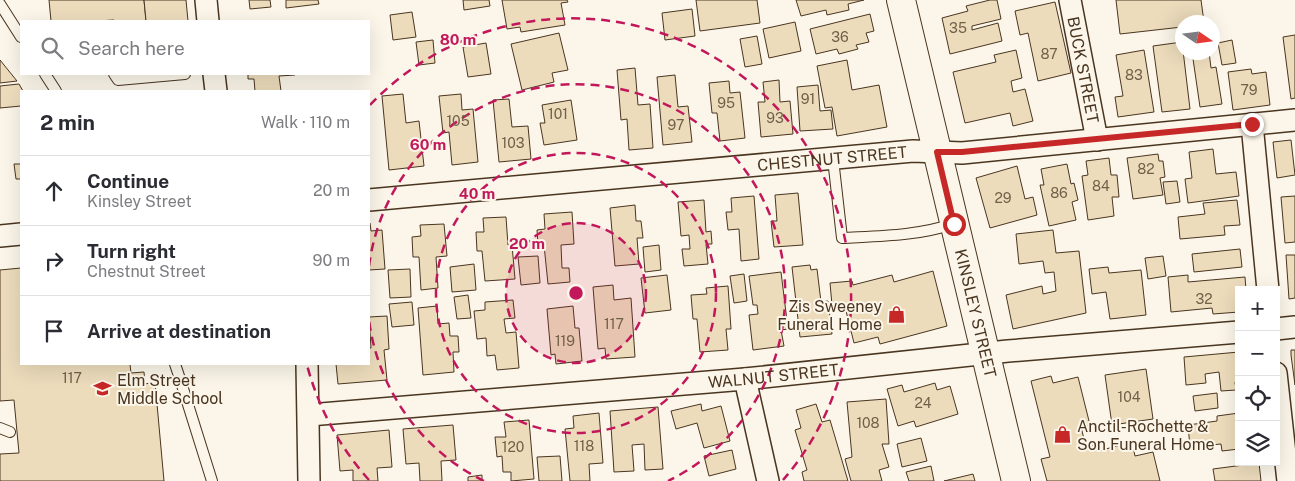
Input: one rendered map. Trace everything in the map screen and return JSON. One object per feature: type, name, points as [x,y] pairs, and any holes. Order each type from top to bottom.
[{"type":"main road","name":"KINSLEY STREET","points":[[901,0],[1016,481]]},
{"type":"street","points":[[206,0],[208,20]]},
{"type":"street","name":"BUCK STREET","points":[[1070,0],[1097,140]]},
{"type":"street","points":[[214,75],[216,90]]},
{"type":"street","name":"CHESTNUT STREET","points":[[370,200],[913,151],[962,152],[1295,120]]},
{"type":"street","points":[[1252,124],[1268,286]]},
{"type":"street","points":[[0,236],[20,234]]},
{"type":"street","points":[[1280,329],[1295,327]]},
{"type":"street","name":"WALNUT STREET","points":[[309,415],[745,379],[985,353],[1235,332]]},
{"type":"street","points":[[307,365],[309,481]]},
{"type":"street","points":[[1276,376],[1288,481]]},
{"type":"street","points":[[745,379],[768,481]]},
{"type":"lane","points":[[0,4],[20,35]]},
{"type":"lane","points":[[46,75],[55,90]]},
{"type":"lane","points":[[115,75],[118,80],[174,75]]},
{"type":"lane","points":[[833,159],[842,238],[914,233],[954,224]]},
{"type":"lane","points":[[175,365],[212,481]]},
{"type":"building","points":[[49,0],[144,0],[146,20],[51,20]]},
{"type":"building","points":[[144,0],[186,0],[188,20],[146,20]]},
{"type":"building","points":[[249,0],[270,0],[271,7],[250,9]]},
{"type":"building","points":[[286,0],[318,0],[319,4],[286,8]]},
{"type":"building","points":[[463,0],[489,0],[490,6],[464,10]]},
{"type":"building","points":[[502,0],[567,0],[568,2],[561,3],[565,25],[521,32],[520,27],[507,29]]},
{"type":"building","points":[[696,0],[757,0],[760,23],[700,31]]},
{"type":"building","points":[[796,0],[864,0],[848,4],[849,10],[827,15],[826,10],[801,16]]},
{"type":"building","points":[[997,0],[1001,19],[972,26],[972,30],[998,23],[1002,41],[950,54],[942,18],[968,11],[966,6]]},
{"type":"building","points":[[1116,0],[1201,0],[1203,15],[1175,15],[1175,28],[1120,34]]},
{"type":"building","points":[[1055,2],[1071,73],[1038,81],[1028,33],[1020,35],[1015,11]]},
{"type":"building","points":[[692,9],[695,36],[665,40],[662,13]]},
{"type":"building","points":[[412,12],[416,37],[393,40],[390,15]]},
{"type":"building","points":[[870,14],[874,31],[866,33],[869,42],[856,45],[858,49],[839,54],[837,49],[816,54],[810,29]]},
{"type":"building","points":[[795,22],[801,51],[769,58],[763,29]]},
{"type":"building","points":[[559,33],[568,70],[552,73],[554,82],[522,90],[511,44]]},
{"type":"building","points":[[1295,35],[1295,98],[1291,99],[1283,37]]},
{"type":"building","points":[[757,36],[762,64],[745,67],[740,39]]},
{"type":"building","points":[[433,40],[435,63],[419,65],[416,42]]},
{"type":"building","points":[[1232,40],[1236,63],[1222,65],[1220,43]]},
{"type":"building","points":[[486,43],[491,74],[468,77],[463,47]]},
{"type":"building","points":[[1175,43],[1175,60],[1184,60],[1190,109],[1162,112],[1153,46]]},
{"type":"building","points":[[1016,50],[1022,78],[1011,81],[1013,92],[1025,89],[1033,121],[1013,126],[1010,113],[965,123],[953,72],[996,62],[994,55]]},
{"type":"building","points":[[1144,50],[1154,112],[1118,117],[1115,97],[1123,96],[1116,55]]},
{"type":"building","points":[[0,60],[17,81],[0,83]]},
{"type":"building","points":[[847,60],[852,90],[879,85],[887,127],[837,136],[832,107],[825,108],[817,66]]},
{"type":"building","points":[[1193,60],[1210,60],[1211,68],[1216,67],[1222,104],[1200,107]]},
{"type":"building","points":[[635,68],[638,105],[650,104],[653,148],[629,150],[627,119],[621,120],[617,70]]},
{"type":"building","points":[[1251,69],[1252,74],[1266,72],[1270,105],[1233,110],[1228,72]]},
{"type":"building","points":[[248,75],[295,75],[279,76],[281,90],[255,90],[254,79],[248,79]]},
{"type":"building","points":[[675,75],[678,107],[688,106],[692,142],[663,145],[657,77]]},
{"type":"building","points":[[779,80],[780,102],[790,101],[793,134],[761,137],[758,102],[765,102],[763,82]]},
{"type":"building","points":[[729,81],[730,93],[740,92],[745,138],[720,141],[717,113],[712,113],[709,83]]},
{"type":"building","points":[[19,84],[22,90],[20,90],[20,106],[0,108],[0,86]]},
{"type":"building","points":[[818,85],[820,111],[831,110],[833,129],[800,131],[797,87]]},
{"type":"building","points":[[403,94],[406,123],[419,121],[424,166],[389,170],[382,96]]},
{"type":"building","points":[[461,94],[462,110],[473,109],[478,162],[452,165],[449,132],[443,133],[439,96]]},
{"type":"building","points":[[509,99],[512,127],[528,126],[531,159],[499,162],[493,100]]},
{"type":"building","points":[[571,100],[577,140],[544,145],[540,123],[545,123],[542,105]]},
{"type":"building","points":[[1291,140],[1295,175],[1277,178],[1273,142]]},
{"type":"building","points":[[1213,149],[1216,174],[1236,172],[1239,196],[1188,203],[1185,179],[1192,178],[1189,152]]},
{"type":"building","points":[[1158,154],[1159,161],[1163,161],[1165,177],[1160,178],[1163,195],[1133,199],[1127,158]]},
{"type":"building","points":[[1109,158],[1111,175],[1117,175],[1119,197],[1112,197],[1114,216],[1088,220],[1082,176],[1088,175],[1086,161]]},
{"type":"building","points":[[14,164],[20,164],[20,179],[16,179]]},
{"type":"building","points":[[1067,164],[1071,184],[1074,183],[1078,200],[1072,202],[1076,220],[1049,226],[1040,185],[1044,185],[1041,169]]},
{"type":"building","points":[[1017,166],[1025,199],[1033,197],[1037,215],[990,228],[976,178]]},
{"type":"building","points":[[1177,181],[1180,202],[1166,204],[1163,182]]},
{"type":"building","points":[[798,193],[803,245],[774,247],[771,221],[777,221],[775,195]]},
{"type":"building","points":[[754,196],[759,259],[741,261],[739,229],[728,230],[726,212],[732,212],[731,198]]},
{"type":"building","points":[[1295,196],[1295,242],[1285,243],[1281,197]]},
{"type":"building","points":[[704,200],[706,232],[711,231],[712,244],[706,244],[708,264],[684,266],[682,249],[690,249],[689,235],[681,236],[678,202]]},
{"type":"building","points":[[1237,200],[1240,225],[1224,226],[1225,235],[1180,239],[1178,217],[1205,214],[1203,203]]},
{"type":"building","points":[[635,205],[636,221],[641,221],[643,238],[637,238],[639,264],[615,266],[610,208]]},
{"type":"building","points":[[572,212],[574,244],[561,245],[562,268],[569,268],[570,282],[548,284],[544,245],[538,245],[537,230],[545,229],[544,214]]},
{"type":"building","points":[[506,217],[508,245],[512,245],[515,279],[485,281],[482,251],[477,251],[476,232],[484,232],[483,218]]},
{"type":"building","points":[[370,223],[371,231],[382,230],[385,269],[370,270]]},
{"type":"building","points":[[444,224],[447,256],[436,257],[438,288],[421,290],[419,257],[413,257],[412,237],[421,236],[420,225]]},
{"type":"building","points":[[1053,230],[1056,253],[1079,251],[1086,313],[1013,329],[1006,295],[1042,286],[1043,294],[1056,291],[1054,272],[1045,273],[1043,261],[1019,264],[1016,234]]},
{"type":"building","points":[[659,245],[661,270],[645,272],[643,247]]},
{"type":"building","points":[[1240,249],[1242,267],[1194,272],[1192,254]]},
{"type":"building","points":[[1286,255],[1295,255],[1295,298],[1289,299]]},
{"type":"building","points":[[538,256],[540,283],[521,285],[518,257]]},
{"type":"building","points":[[1163,256],[1166,276],[1148,279],[1145,258]]},
{"type":"building","points":[[474,264],[476,290],[452,292],[450,267]]},
{"type":"building","points":[[810,265],[811,270],[817,269],[821,302],[828,301],[832,334],[800,337],[792,267]]},
{"type":"building","points":[[1108,267],[1109,273],[1141,270],[1146,315],[1110,319],[1106,292],[1092,294],[1089,269]]},
{"type":"building","name":"Elm Street Middle School","points":[[20,268],[20,365],[130,365],[131,373],[144,372],[145,384],[155,382],[164,481],[0,481],[0,454],[19,453],[14,400],[0,401],[0,270]]},
{"type":"building","points":[[410,269],[411,297],[390,298],[388,270]]},
{"type":"building","name":"Zis Sweeney Funeral Home","points":[[933,271],[947,326],[880,344],[878,337],[854,343],[844,303],[832,305],[830,283],[852,281],[853,285],[892,275],[894,282]]},
{"type":"building","points":[[781,272],[788,329],[781,330],[784,346],[753,350],[749,315],[758,314],[757,305],[753,305],[749,276]]},
{"type":"building","points":[[744,274],[747,301],[734,303],[730,276]]},
{"type":"building","points":[[667,275],[671,310],[645,313],[641,278]]},
{"type":"building","points":[[1188,275],[1188,282],[1245,277],[1246,286],[1235,286],[1235,312],[1213,314],[1212,308],[1171,312],[1168,277]]},
{"type":"building","points":[[613,285],[614,300],[631,298],[635,357],[606,359],[605,348],[598,349],[593,287]]},
{"type":"building","points":[[728,286],[731,329],[726,329],[728,350],[700,352],[697,319],[693,319],[691,295],[707,294],[706,288]]},
{"type":"building","points":[[468,295],[471,318],[457,319],[454,297]]},
{"type":"building","points":[[513,300],[515,318],[504,319],[506,333],[516,332],[519,368],[497,370],[495,355],[487,356],[486,338],[477,339],[474,311],[485,310],[485,302]]},
{"type":"building","points":[[412,302],[414,325],[392,327],[389,304]]},
{"type":"building","points":[[437,306],[438,324],[449,323],[450,336],[458,336],[459,352],[453,352],[454,372],[423,375],[418,308]]},
{"type":"building","points":[[573,306],[575,328],[579,328],[582,361],[556,364],[555,354],[551,355],[547,309]]},
{"type":"building","points":[[387,316],[389,349],[384,350],[387,380],[338,384],[336,365],[370,365],[370,317]]},
{"type":"building","points":[[1291,350],[1295,350],[1295,385],[1291,355]]},
{"type":"building","points":[[1235,352],[1235,390],[1221,391],[1219,372],[1205,374],[1206,383],[1186,385],[1184,357]]},
{"type":"building","points":[[1146,369],[1153,419],[1112,425],[1105,375]]},
{"type":"building","name":"Anctil-Rochette & Son Funeral Home","points":[[1051,376],[1053,383],[1078,377],[1090,425],[1081,427],[1086,447],[1096,444],[1098,451],[1132,442],[1135,456],[1153,452],[1160,481],[1047,481],[1041,459],[1050,457],[1031,381]]},
{"type":"building","points":[[935,383],[937,390],[950,386],[958,414],[916,427],[914,421],[898,426],[887,389],[902,385],[904,392]]},
{"type":"building","points":[[1217,393],[1218,408],[1195,411],[1193,396]]},
{"type":"building","points":[[886,399],[889,444],[882,444],[889,467],[879,470],[882,481],[851,481],[845,459],[852,457],[847,402]]},
{"type":"building","points":[[701,404],[702,411],[721,406],[730,441],[704,448],[697,423],[676,429],[671,411]]},
{"type":"building","points":[[816,404],[822,422],[830,420],[848,481],[804,481],[802,472],[807,470],[795,430],[801,428],[796,410]]},
{"type":"building","points":[[658,407],[663,469],[645,470],[644,444],[632,445],[634,471],[614,472],[610,411]]},
{"type":"building","points":[[599,413],[603,463],[589,464],[590,481],[570,481],[565,429],[574,428],[573,416]]},
{"type":"building","points":[[1235,414],[1235,449],[1222,451],[1221,444],[1190,447],[1188,425],[1217,421],[1217,416]]},
{"type":"building","points":[[529,420],[534,479],[511,481],[511,472],[503,472],[502,456],[497,457],[495,437],[506,437],[504,422]]},
{"type":"building","points":[[453,425],[456,460],[441,461],[442,481],[420,481],[419,463],[406,464],[403,429]]},
{"type":"building","points":[[389,430],[392,467],[377,468],[378,481],[353,481],[353,470],[340,471],[337,435]]},
{"type":"building","points":[[921,438],[927,461],[902,467],[897,444]]},
{"type":"building","points":[[732,450],[736,469],[709,476],[704,456]]},
{"type":"building","points":[[560,456],[562,481],[539,481],[537,457]]},
{"type":"building","points":[[931,466],[934,481],[909,481],[906,472]]},
{"type":"building","points":[[1236,466],[1259,466],[1261,481],[1215,481],[1213,469]]},
{"type":"building","points":[[973,474],[975,481],[944,481]]},
{"type":"building","points":[[482,475],[482,481],[468,481],[468,477]]},
{"type":"place","name":"Zis Sweeney Funeral Home","points":[[896,315]]},
{"type":"place","name":"Elm Street Middle School","points":[[103,389]]},
{"type":"place","name":"Anctil-Rochette & Son Funeral Home","points":[[1063,435]]},
{"type":"route","points":[[954,224],[937,152],[962,152],[1252,124]]}]
